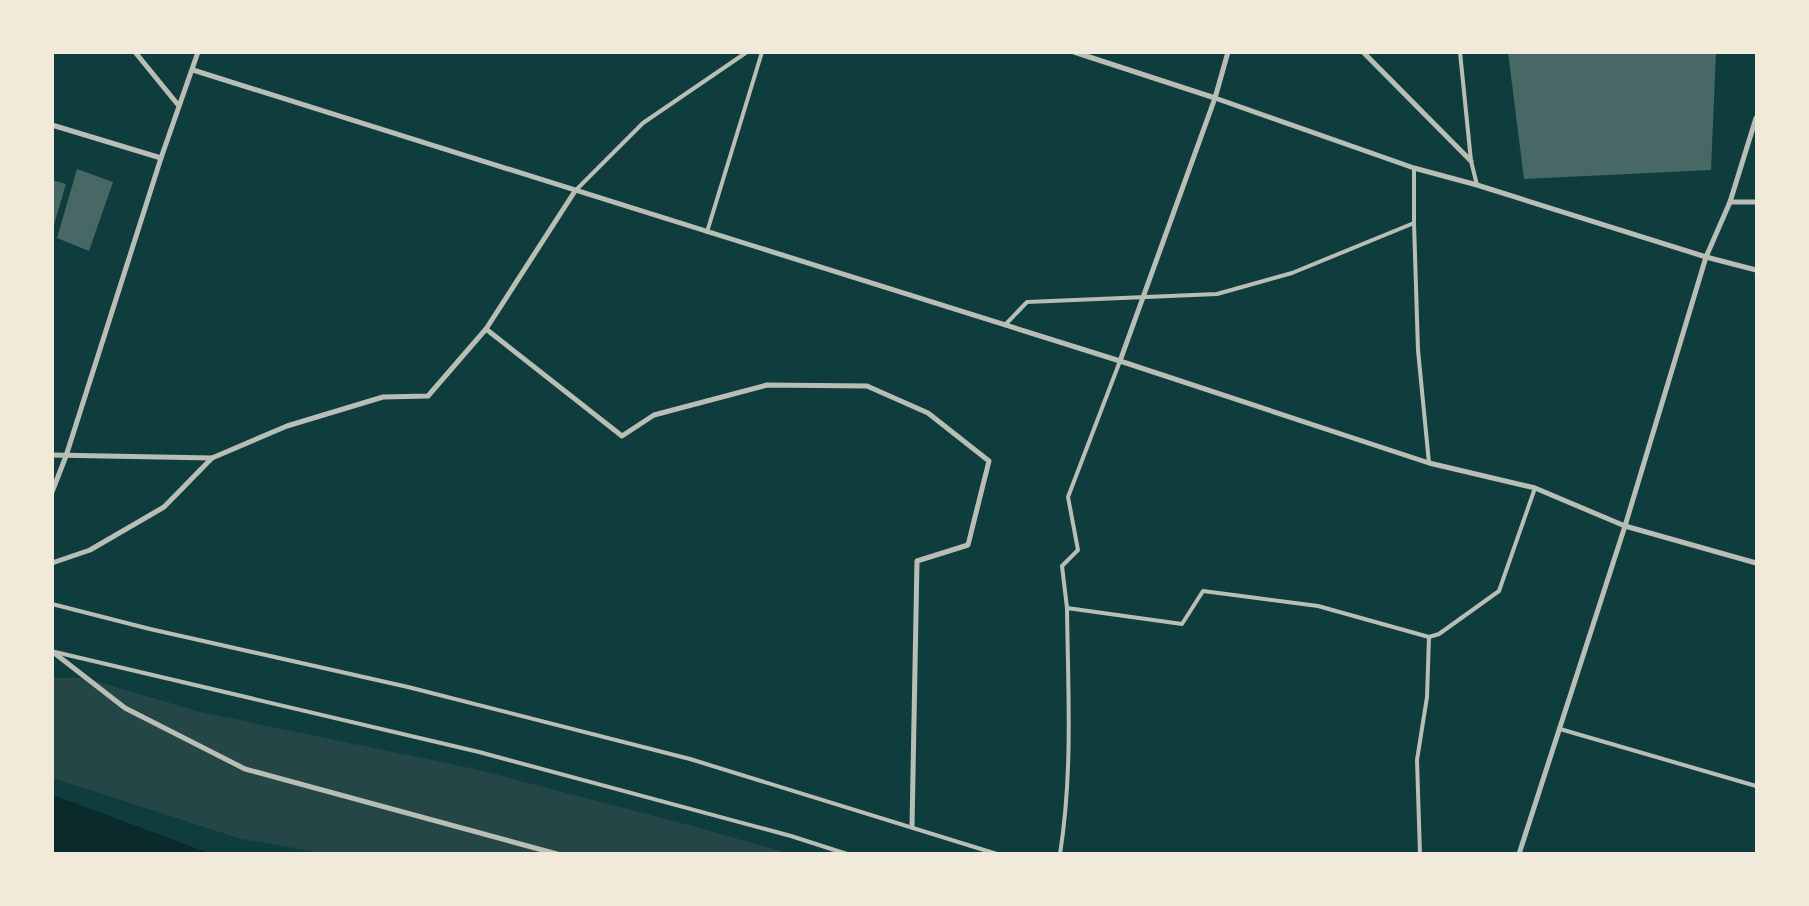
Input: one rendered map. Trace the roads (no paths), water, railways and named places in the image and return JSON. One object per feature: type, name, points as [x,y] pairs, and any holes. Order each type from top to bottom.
[{"type":"street","points":[[135,52],[179,106]]},
{"type":"street","points":[[52,492],[66,456],[161,158],[198,52]]},
{"type":"street","points":[[1074,52],[1216,98],[1414,168],[1476,185],[1706,257],[1756,270]]},
{"type":"street","points":[[1120,361],[1216,98],[1228,52]]},
{"type":"street","points":[[1363,52],[1471,161]]},
{"type":"street","points":[[193,70],[1120,361],[1429,463],[1535,488],[1625,526],[1756,563]]},
{"type":"street","points":[[1519,854],[1625,526],[1706,257],[1730,202],[1756,118]]},
{"type":"street","points":[[52,125],[161,158]]},
{"type":"street","points":[[52,563],[90,550],[164,507],[212,458],[287,426],[382,397],[428,396],[486,329],[575,191]]},
{"type":"street","points":[[1730,202],[1756,202]]},
{"type":"street","points":[[486,329],[622,436],[654,415],[767,385],[867,386],[928,412],[989,461],[968,545],[917,561],[912,827]]},
{"type":"street","points":[[52,454],[66,456],[212,458]]},
{"type":"street","points":[[52,652],[125,708],[245,769],[557,854]]},
{"type":"lane","points":[[575,191],[642,123],[747,52]]},
{"type":"lane","points":[[707,232],[762,52]]},
{"type":"lane","points":[[1460,52],[1471,161],[1476,185]]},
{"type":"lane","points":[[1414,168],[1418,350],[1429,463]]},
{"type":"lane","points":[[1004,325],[1027,302],[1217,294],[1292,273],[1414,223]]},
{"type":"lane","points":[[1060,854],[1070,757],[1067,608],[1062,566],[1078,550],[1068,497],[1120,361]]},
{"type":"lane","points":[[1067,608],[1182,624],[1203,591],[1318,606],[1429,637],[1439,634],[1499,591],[1535,488]]},
{"type":"lane","points":[[52,604],[150,629],[408,687],[690,759],[996,854]]},
{"type":"lane","points":[[1420,854],[1417,760],[1427,697],[1429,637]]},
{"type":"lane","points":[[52,652],[479,752],[782,833],[847,854]]},
{"type":"lane","points":[[1560,729],[1756,786]]}]
